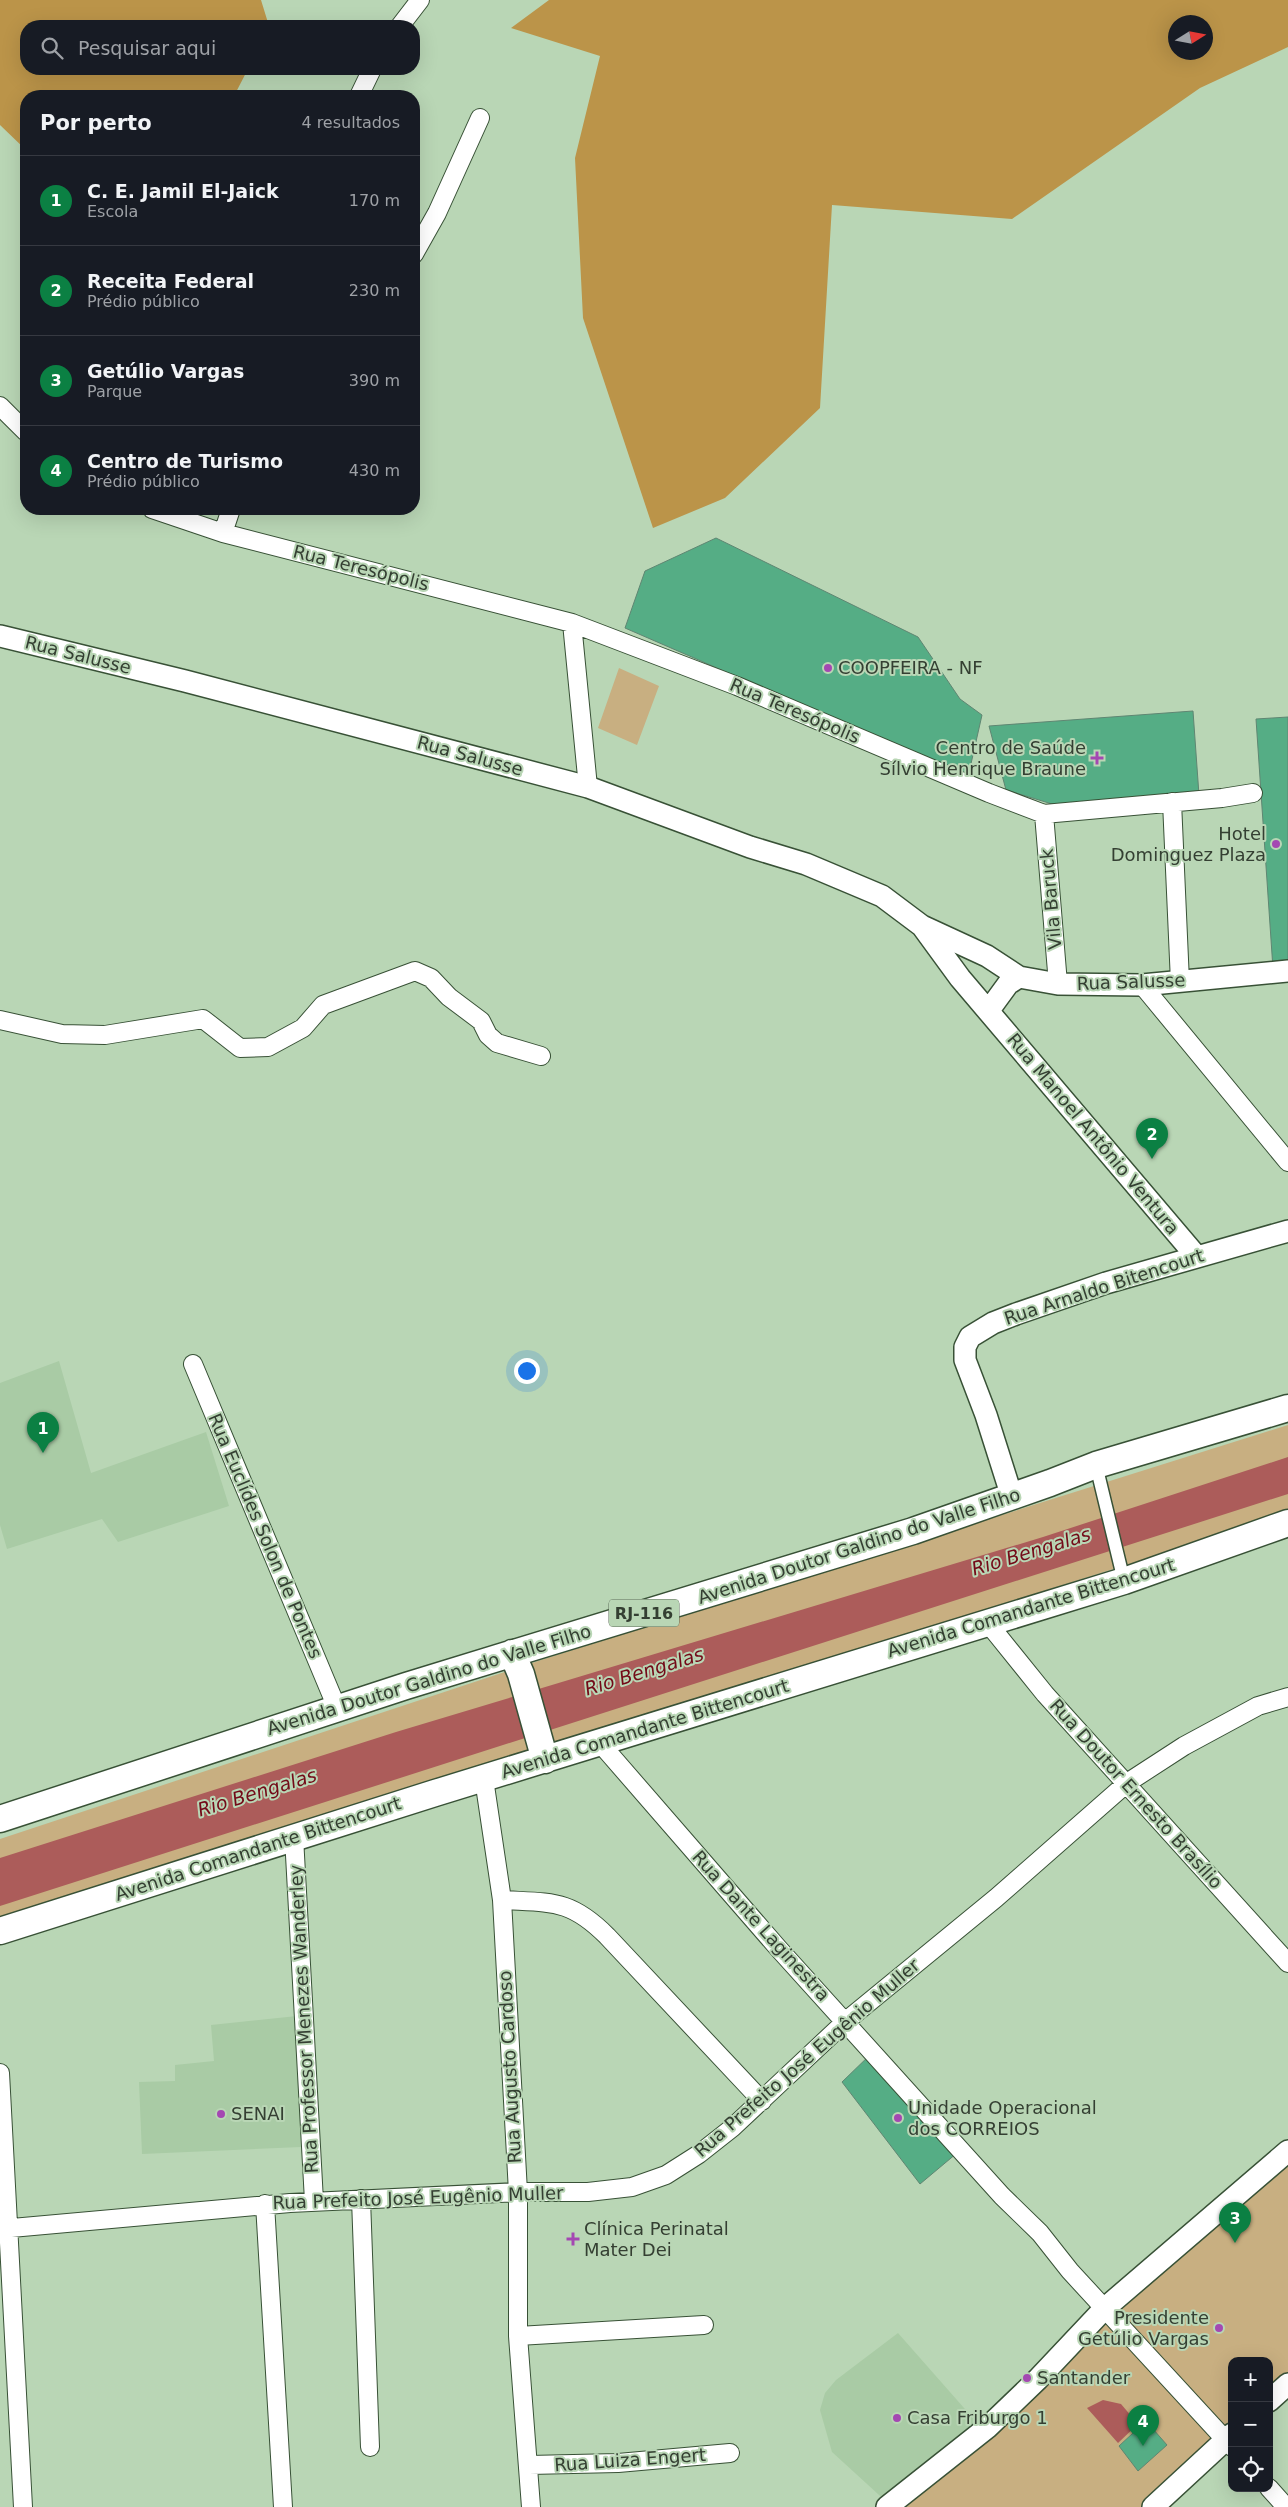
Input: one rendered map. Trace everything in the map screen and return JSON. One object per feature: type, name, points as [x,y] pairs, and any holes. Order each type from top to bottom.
[{"type":"main road","name":"Avenida Doutor Galdino do Valle Filho","points":[[0,1819],[337,1708],[517,1664],[1012,1497],[1096,1465],[1288,1408]]},
{"type":"main road","name":"Avenida Comandante Bittencourt","points":[[0,1931],[294,1837],[484,1779],[542,1751],[600,1743],[1124,1581],[1288,1523]]},
{"type":"main road","points":[[517,1664],[542,1751]]},
{"type":"street","points":[[405,20],[420,0]]},
{"type":"street","points":[[362,90],[369,75]]},
{"type":"street","points":[[420,243],[437,213],[480,118]]},
{"type":"street","points":[[0,406],[20,426]]},
{"type":"street","name":"Rua Teresópolis","points":[[169,515],[223,534],[572,623],[737,686],[1044,814],[1253,793]]},
{"type":"street","points":[[223,534],[229,515]]},
{"type":"street","points":[[572,623],[588,787]]},
{"type":"street","name":"Rua Salusse","points":[[0,636],[184,681],[588,787],[750,847],[841,877],[882,896],[922,926]]},
{"type":"street","points":[[1172,802],[1180,982]]},
{"type":"street","name":"Vila Baruck","points":[[1044,814],[1058,984]]},
{"type":"street","points":[[922,926],[987,956],[1019,978],[1008,984],[989,1010]]},
{"type":"street","name":"Rua Manoel Antônio Ventura","points":[[922,926],[960,978],[1197,1257]]},
{"type":"street","points":[[0,1020],[62,1034],[105,1035],[203,1019],[240,1048],[268,1047],[303,1028],[323,1005],[415,971],[431,978],[449,997],[481,1021],[488,1035],[497,1043],[541,1056]]},
{"type":"street","name":"Rua Salusse","points":[[1019,978],[1058,984],[1142,985],[1250,973],[1288,971]]},
{"type":"street","points":[[1142,985],[1288,1162]]},
{"type":"street","name":"Rua Arnaldo Bitencourt","points":[[1012,1497],[989,1423],[965,1360],[964,1347],[970,1337],[993,1323],[1025,1310],[1106,1283],[1288,1231]]},
{"type":"street","name":"Rua Euclídes Solon de Pontes","points":[[193,1364],[337,1708]]},
{"type":"street","points":[[1096,1465],[1124,1581]]},
{"type":"street","name":"Rua Doutor Ernesto Brasílio","points":[[987,1622],[1045,1694],[1288,1963]]},
{"type":"street","name":"Rua Prefeito José Eugênio Muller","points":[[4,2229],[265,2204],[518,2192],[588,2192],[632,2187],[666,2175],[699,2154],[762,2101],[846,2021],[996,1898],[1127,1783],[1201,1737],[1258,1706],[1288,1697]]},
{"type":"street","name":"Rua Dante Laginestra","points":[[600,1743],[778,1948],[846,2021],[1002,2196],[1040,2233],[1070,2271],[1104,2309],[1228,2439]]},
{"type":"street","name":"Rua Augusto Cardoso","points":[[484,1779],[502,1900],[518,2192],[518,2336],[531,2507]]},
{"type":"street","name":"Rua Professor Menezes Wanderley","points":[[294,1837],[314,2201]]},
{"type":"street","points":[[502,1900],[545,1902],[572,1908],[582,1913],[617,1947],[762,2101]]},
{"type":"street","points":[[0,2073],[4,2229],[23,2507]]},
{"type":"street","points":[[887,2507],[988,2427],[1038,2379],[1104,2309],[1288,2151]]},
{"type":"street","points":[[361,2199],[370,2447]]},
{"type":"street","points":[[265,2204],[282,2507]]},
{"type":"street","points":[[518,2336],[704,2325]]},
{"type":"street","points":[[1273,2397],[1288,2384]]},
{"type":"street","points":[[1154,2507],[1228,2443]]},
{"type":"street","name":"Rua Luiza Engert","points":[[529,2465],[618,2463],[730,2453]]},
{"type":"street","points":[[1273,2492],[1286,2507]]},
{"type":"shaded area","points":[[0,0],[261,0],[267,20],[20,20],[20,75],[245,75],[237,90],[20,90],[20,144],[0,125]]},
{"type":"shaded area","points":[[549,0],[1288,0],[1288,47],[1200,88],[1012,219],[832,205],[820,408],[725,498],[653,528],[583,318],[575,158],[600,56],[511,28]]},
{"type":"shaded area","points":[[619,668],[659,686],[637,745],[598,728]]},
{"type":"shaded area","points":[[59,1361],[91,1473],[206,1432],[229,1506],[118,1542],[102,1519],[7,1549],[0,1525],[0,1383]]},
{"type":"shaded area","points":[[1288,1425],[1288,1514],[0,1920],[0,1839],[541,1660]]},
{"type":"shaded area","name":"SENAI","points":[[297,2016],[301,2147],[142,2154],[139,2082],[175,2081],[175,2065],[214,2061],[211,2025]]},
{"type":"shaded area","points":[[1288,2152],[1288,2384],[1273,2397],[1273,2357],[1228,2357],[1228,2438],[1150,2507],[887,2507]]},
{"type":"shaded area","name":"Casa Friburgo 1","points":[[898,2333],[979,2425],[890,2505],[832,2452],[820,2410],[825,2393],[836,2380]]},
{"type":"water","name":"Rio Bengalas","points":[[1288,1457],[1288,1494],[0,1906],[0,1858],[396,1732],[1043,1537]]},
{"type":"water","points":[[1103,2400],[1121,2404],[1138,2424],[1118,2443],[1087,2408]]},
{"type":"building","name":"COOPFEIRA - NF","points":[[716,538],[918,637],[960,699],[982,715],[968,777],[625,628],[645,571]]},
{"type":"building","name":"Centro de Saúde Sílvio Henrique Braune","points":[[1193,711],[1199,795],[1062,807],[1006,790],[989,726]]},
{"type":"building","name":"Hotel Dominguez Plaza","points":[[1288,717],[1288,968],[1273,969],[1256,719]]},
{"type":"building","name":"Unidade Operacional dos CORREIOS","points":[[873,2052],[957,2153],[920,2184],[842,2082]]},
{"type":"building","points":[[1146,2421],[1167,2445],[1138,2471],[1119,2446]]},
{"type":"place","name":"COOPFEIRA - NF","points":[[828,668]]},
{"type":"place","name":"Centro de Saúde Sílvio Henrique Braune","points":[[1097,758]]},
{"type":"place","name":"Hotel Dominguez Plaza","points":[[1276,844]]},
{"type":"place","name":"Receita Federal","points":[[1152,1159]]},
{"type":"place","name":"C. E. Jamil El-Jaick","points":[[43,1453]]},
{"type":"place","name":"SENAI","points":[[221,2114]]},
{"type":"place","name":"Unidade Operacional dos CORREIOS","points":[[898,2118]]},
{"type":"place","name":"Clínica Perinatal Mater Dei","points":[[573,2239]]},
{"type":"place","name":"Getúlio Vargas","points":[[1235,2243]]},
{"type":"place","name":"Presidente Getúlio Vargas","points":[[1219,2328]]},
{"type":"place","name":"Santander","points":[[1027,2378]]},
{"type":"place","name":"Casa Friburgo 1","points":[[897,2418]]},
{"type":"place","name":"Centro de Turismo","points":[[1143,2446]]}]
